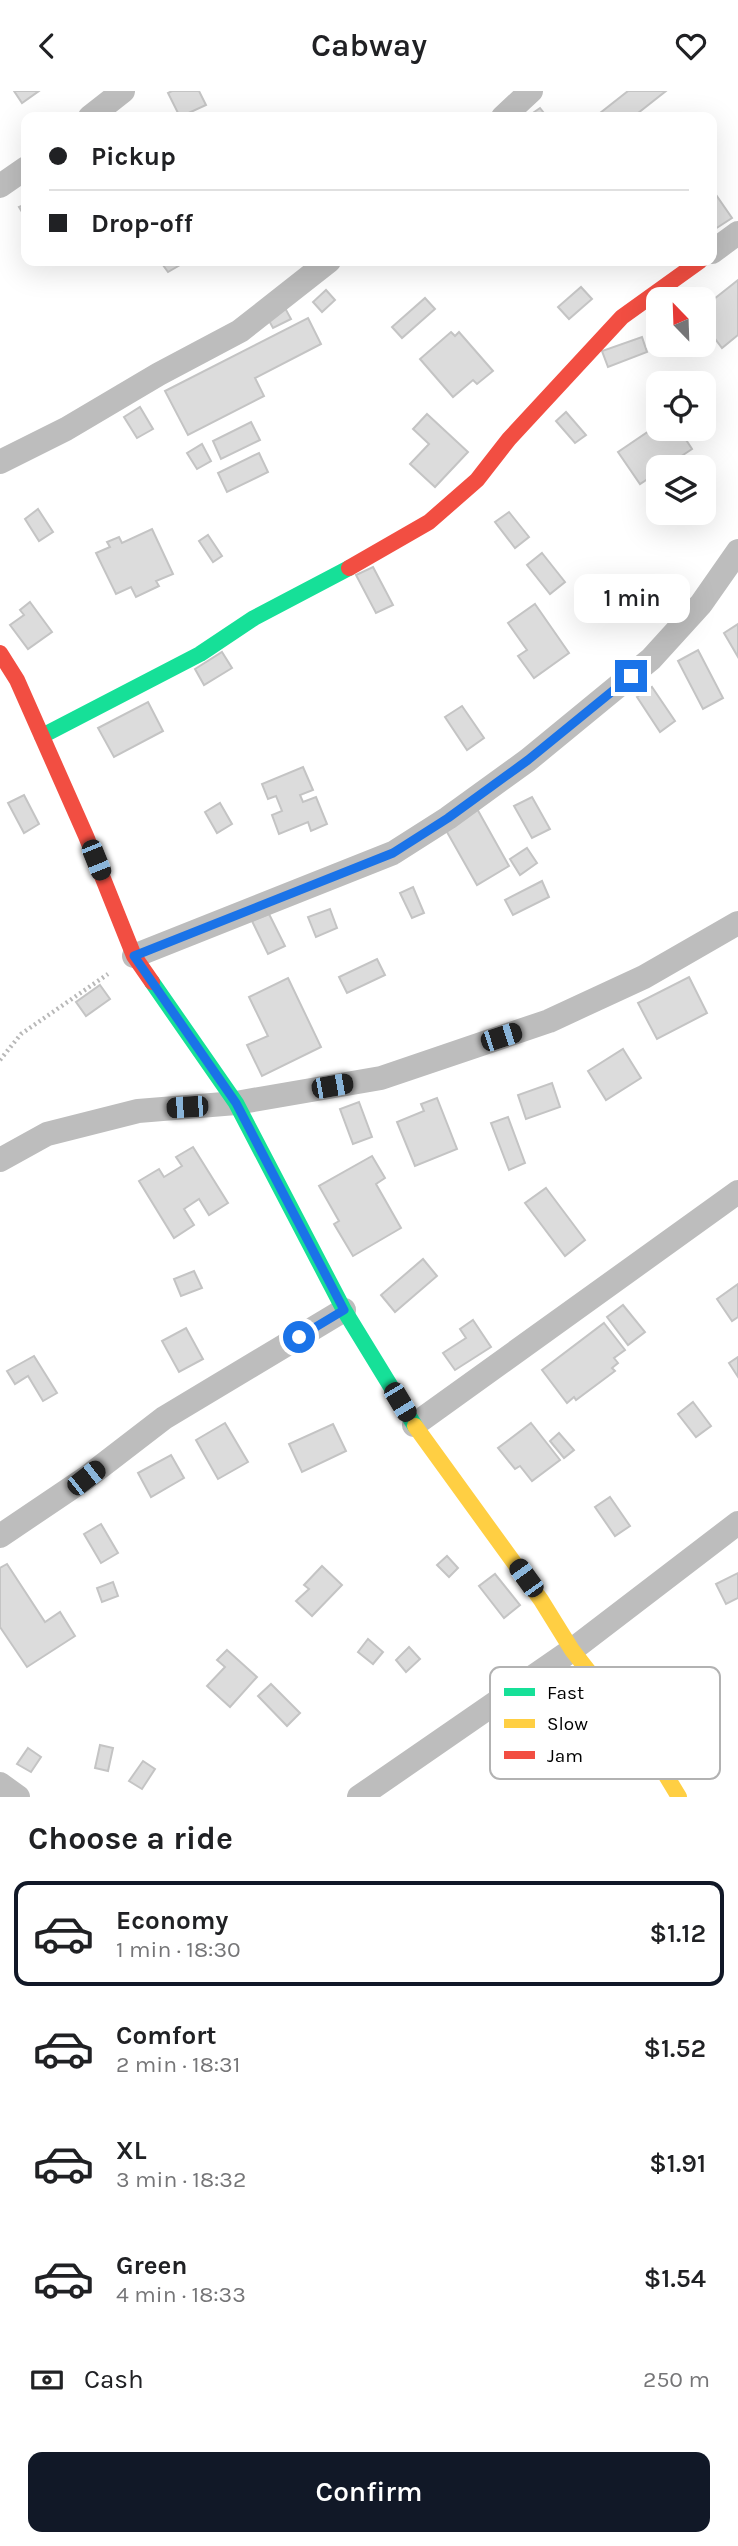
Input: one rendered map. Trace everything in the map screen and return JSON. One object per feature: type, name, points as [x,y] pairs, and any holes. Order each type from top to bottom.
[{"type":"street","points":[[96,112],[123,91]]},
{"type":"street","points":[[508,112],[531,91]]},
{"type":"street","points":[[0,186],[21,171]]},
{"type":"street","points":[[717,248],[738,233]]},
{"type":"street","points":[[0,462],[66,429],[240,331],[323,266]]},
{"type":"street","points":[[42,736],[200,653],[254,618],[355,565],[429,522],[477,479],[509,439],[622,317],[692,266]]},
{"type":"street","points":[[134,956],[393,853],[448,818],[528,760],[651,659],[701,604],[738,551]]},
{"type":"street","points":[[0,653],[17,680],[42,736],[134,956],[236,1103],[344,1310],[414,1425],[541,1600],[585,1667]]},
{"type":"street","points":[[0,1160],[47,1133],[138,1111],[236,1103],[380,1077],[549,1021],[644,977],[738,923]]},
{"type":"street","points":[[414,1425],[738,1193]]},
{"type":"street","points":[[0,1536],[86,1478],[164,1418],[344,1310]]},
{"type":"street","points":[[547,1667],[738,1523]]},
{"type":"street","points":[[359,1797],[490,1707]]},
{"type":"street","points":[[668,1779],[679,1797]]},
{"type":"street","points":[[0,1784],[18,1797]]},
{"type":"path","points":[[0,1060],[21,1034],[134,956]]},
{"type":"building","points":[[14,91],[39,91],[22,103]]},
{"type":"building","points":[[199,91],[206,105],[191,112],[178,112],[168,93]]},
{"type":"building","points":[[628,91],[666,91],[639,112],[601,112]]},
{"type":"building","points":[[717,196],[732,218],[717,228]]},
{"type":"building","points":[[164,266],[178,266],[168,272]]},
{"type":"building","points":[[738,280],[738,335],[722,348],[716,340],[716,297]]},
{"type":"building","points":[[581,287],[592,299],[569,319],[558,307]]},
{"type":"building","points":[[326,290],[335,300],[322,312],[313,302]]},
{"type":"building","points":[[425,298],[435,309],[402,338],[392,327]]},
{"type":"building","points":[[285,308],[291,319],[273,328],[267,317]]},
{"type":"building","points":[[308,318],[321,344],[255,378],[264,396],[188,435],[165,391]]},
{"type":"building","points":[[451,332],[455,336],[459,332],[493,371],[477,384],[473,380],[453,397],[420,359]]},
{"type":"building","points":[[642,337],[646,349],[646,352],[608,367],[602,351]]},
{"type":"building","points":[[140,407],[153,429],[137,438],[124,417]]},
{"type":"building","points":[[566,412],[586,435],[575,443],[556,421]]},
{"type":"building","points":[[427,414],[468,452],[435,487],[410,464],[429,444],[413,429]]},
{"type":"building","points":[[251,422],[260,440],[221,459],[213,441]]},
{"type":"building","points":[[646,433],[646,441],[687,441],[692,449],[683,455],[646,455],[646,480],[640,484],[618,452]]},
{"type":"building","points":[[202,444],[211,461],[197,469],[187,453]]},
{"type":"building","points":[[259,453],[268,472],[227,492],[218,473]]},
{"type":"building","points":[[38,509],[53,532],[39,541],[25,519]]},
{"type":"building","points":[[509,512],[529,537],[515,548],[495,522]]},
{"type":"building","points":[[152,529],[173,574],[156,581],[159,586],[136,597],[131,587],[116,594],[96,553],[110,547],[107,542],[119,537],[122,543]]},
{"type":"building","points":[[208,535],[222,556],[213,562],[199,541]]},
{"type":"building","points":[[542,553],[565,582],[550,594],[527,565]]},
{"type":"building","points":[[373,567],[393,605],[376,613],[356,575]]},
{"type":"building","points":[[30,602],[52,632],[28,649],[10,625],[24,615],[20,610]]},
{"type":"building","points":[[535,604],[569,653],[534,678],[518,656],[527,650],[508,623]]},
{"type":"building","points":[[738,624],[738,657],[724,633]]},
{"type":"building","points":[[698,650],[723,698],[703,709],[678,661]]},
{"type":"building","points":[[222,652],[232,668],[204,685],[195,669]]},
{"type":"building","points":[[652,687],[675,721],[660,732],[637,697]]},
{"type":"building","points":[[148,702],[163,731],[114,757],[98,728]]},
{"type":"building","points":[[462,706],[484,738],[467,750],[445,717]]},
{"type":"building","points":[[303,767],[313,790],[300,795],[303,802],[316,797],[327,824],[311,831],[308,822],[279,834],[272,815],[282,811],[276,796],[268,799],[262,784]]},
{"type":"building","points":[[24,795],[39,824],[24,833],[8,803]]},
{"type":"building","points":[[532,797],[550,829],[532,838],[514,806]]},
{"type":"building","points":[[220,803],[232,824],[217,833],[205,812]]},
{"type":"building","points":[[476,807],[509,866],[477,885],[443,825]]},
{"type":"building","points":[[527,848],[537,863],[520,875],[510,859]]},
{"type":"building","points":[[542,881],[549,897],[513,915],[505,900]]},
{"type":"building","points":[[413,887],[424,913],[412,918],[400,893]]},
{"type":"building","points":[[330,909],[337,928],[316,937],[308,917]]},
{"type":"building","points":[[269,914],[285,946],[268,954],[252,921]]},
{"type":"building","points":[[377,959],[385,975],[347,993],[339,977]]},
{"type":"building","points":[[689,977],[707,1013],[657,1039],[638,1003]]},
{"type":"building","points":[[288,978],[321,1047],[262,1076],[247,1045],[268,1036],[249,997]]},
{"type":"building","points":[[100,985],[110,999],[86,1016],[76,1002]]},
{"type":"building","points":[[623,1049],[641,1078],[606,1100],[588,1071]]},
{"type":"building","points":[[552,1083],[560,1107],[526,1119],[518,1095]]},
{"type":"building","points":[[437,1098],[457,1149],[415,1166],[397,1122],[424,1111],[421,1104]]},
{"type":"building","points":[[359,1102],[372,1137],[353,1144],[340,1109]]},
{"type":"building","points":[[508,1117],[525,1163],[509,1170],[491,1123]]},
{"type":"building","points":[[193,1147],[228,1203],[209,1215],[199,1199],[184,1209],[194,1225],[174,1238],[139,1181],[159,1169],[164,1177],[182,1166],[176,1157]]},
{"type":"building","points":[[372,1156],[385,1178],[376,1184],[401,1228],[353,1256],[334,1224],[339,1221],[319,1186]]},
{"type":"building","points":[[546,1188],[585,1240],[565,1256],[525,1203]]},
{"type":"building","points":[[423,1259],[437,1276],[395,1312],[381,1295]]},
{"type":"building","points":[[194,1271],[202,1288],[181,1296],[174,1279]]},
{"type":"building","points":[[738,1284],[738,1317],[732,1321],[717,1299]]},
{"type":"building","points":[[623,1305],[645,1332],[628,1345],[607,1317]]},
{"type":"building","points":[[473,1320],[491,1347],[455,1370],[443,1353],[466,1338],[460,1329]]},
{"type":"building","points":[[604,1323],[625,1350],[614,1358],[618,1363],[612,1368],[615,1371],[576,1400],[574,1397],[567,1403],[542,1370]]},
{"type":"building","points":[[186,1328],[203,1359],[179,1372],[162,1341]]},
{"type":"building","points":[[34,1356],[57,1393],[43,1401],[28,1376],[15,1384],[7,1371]]},
{"type":"building","points":[[738,1357],[738,1377],[729,1363]]},
{"type":"building","points":[[693,1402],[711,1426],[696,1437],[678,1414]]},
{"type":"building","points":[[225,1423],[248,1462],[218,1479],[196,1440]]},
{"type":"building","points":[[531,1423],[560,1460],[532,1481],[520,1466],[515,1469],[498,1448]]},
{"type":"building","points":[[333,1424],[346,1451],[302,1472],[289,1444]]},
{"type":"building","points":[[559,1433],[574,1450],[564,1458],[550,1441]]},
{"type":"building","points":[[171,1455],[184,1478],[151,1497],[138,1473]]},
{"type":"building","points":[[610,1497],[630,1526],[615,1536],[595,1507]]},
{"type":"building","points":[[101,1524],[118,1553],[101,1563],[84,1534]]},
{"type":"building","points":[[447,1556],[458,1568],[449,1577],[437,1565]]},
{"type":"building","points":[[7,1564],[45,1622],[60,1612],[75,1636],[27,1667],[0,1627],[0,1568]]},
{"type":"building","points":[[322,1566],[342,1585],[312,1616],[296,1601],[309,1589],[304,1585]]},
{"type":"building","points":[[738,1573],[738,1598],[726,1604],[716,1584]]},
{"type":"building","points":[[495,1574],[520,1605],[504,1618],[479,1586]]},
{"type":"building","points":[[113,1582],[118,1596],[102,1602],[97,1588]]},
{"type":"building","points":[[368,1639],[383,1652],[373,1664],[358,1652]]},
{"type":"building","points":[[409,1647],[420,1659],[406,1672],[396,1660]]},
{"type":"building","points":[[227,1650],[257,1677],[230,1707],[207,1686],[225,1667],[217,1660]]},
{"type":"building","points":[[271,1684],[300,1713],[287,1726],[258,1696]]},
{"type":"building","points":[[100,1745],[113,1748],[108,1771],[95,1768]]},
{"type":"building","points":[[28,1748],[41,1757],[31,1772],[17,1764]]},
{"type":"building","points":[[143,1761],[155,1769],[142,1789],[129,1781]]},
{"type":"traffic: fast","points":[[42,736],[200,654],[254,618],[349,568]]},
{"type":"traffic: fast","points":[[152,982],[236,1103],[344,1310],[415,1426]]},
{"type":"traffic: slow","points":[[415,1426],[541,1600],[585,1667]]},
{"type":"traffic: slow","points":[[668,1779],[679,1797]]},
{"type":"traffic: jam","points":[[349,568],[429,522],[477,480],[509,439],[622,317],[693,266]]},
{"type":"traffic: jam","points":[[0,653],[17,680],[86,836],[134,956],[152,982]]},
{"type":"route","points":[[299,1337],[344,1310],[236,1103],[134,956],[393,853],[448,818],[528,760],[631,676]]}]
